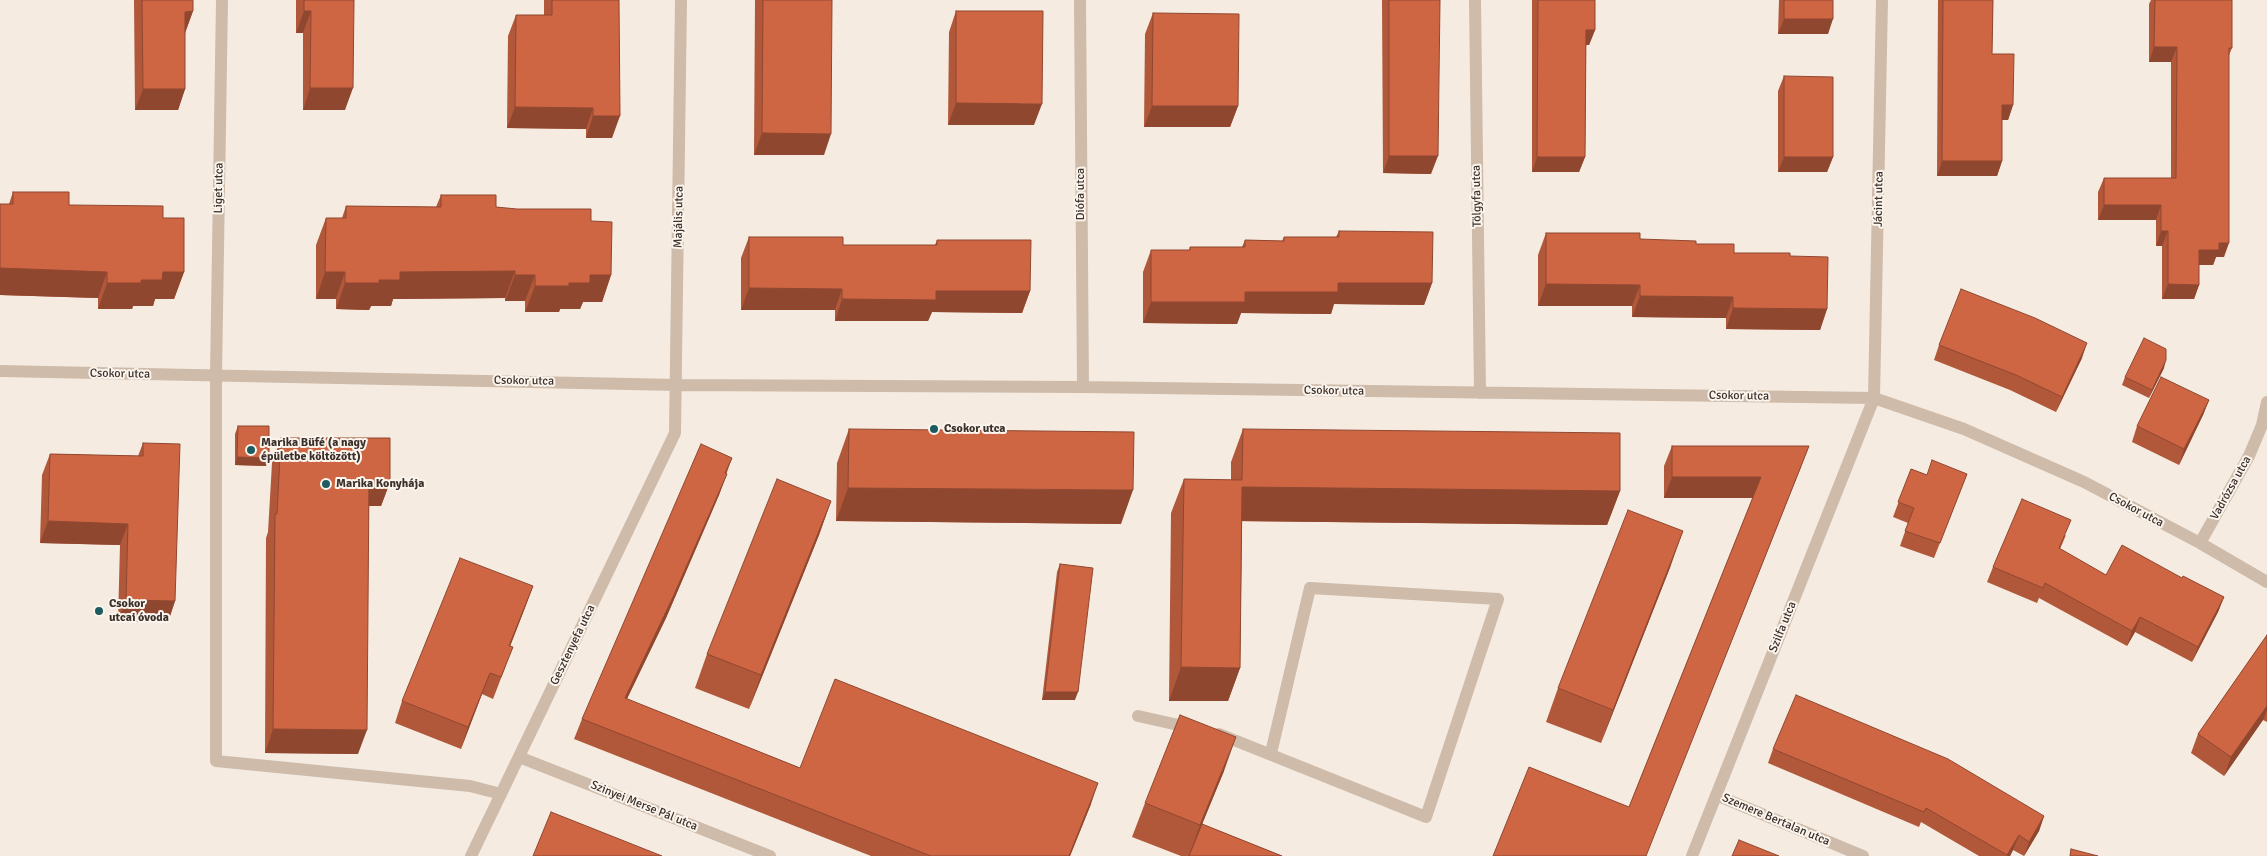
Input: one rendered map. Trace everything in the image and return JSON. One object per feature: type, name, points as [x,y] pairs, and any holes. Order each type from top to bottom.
[{"type":"street","name":"Liget utca","points":[[222,0],[216,375],[216,761],[470,786],[501,794]]},
{"type":"street","name":"Majális utca","points":[[675,434],[681,0]]},
{"type":"street","name":"Diófa utca","points":[[1080,0],[1083,388]]},
{"type":"street","name":"Tölgyfa utca","points":[[1475,0],[1480,393]]},
{"type":"street","name":"Jácint utca","points":[[1874,398],[1882,0]]},
{"type":"street","name":"Csokor utca","points":[[0,371],[677,385],[1874,398],[1964,430],[2066,475],[2200,543],[2267,582]]},
{"type":"street","name":"Szilfa utca","points":[[1692,856],[1874,398]]},
{"type":"street","name":"Vadrózsa utca","points":[[2200,543],[2249,456],[2262,425],[2267,402]]},
{"type":"street","name":"Gesztenyefa utca","points":[[471,856],[675,434]]},
{"type":"street","points":[[1138,716],[1226,735],[1426,816],[1498,598],[1310,588],[1271,753]]},
{"type":"street","name":"Szinyei Merse Pál utca","points":[[519,757],[770,856]]},
{"type":"street","name":"Szemere Bertalan utca","points":[[1716,795],[1863,856]]},
{"type":"building","points":[[142,0],[193,0],[193,11],[185,12],[185,89],[143,89]]},
{"type":"building","points":[[304,0],[354,0],[353,88],[310,88],[311,11],[304,11]]},
{"type":"building","points":[[552,0],[619,0],[620,116],[593,116],[593,108],[515,107],[516,15],[552,15]]},
{"type":"building","points":[[763,0],[832,0],[831,134],[762,133]]},
{"type":"building","points":[[1389,0],[1440,0],[1438,156],[1389,156]]},
{"type":"building","points":[[1538,0],[1595,0],[1595,30],[1586,30],[1585,157],[1537,157]]},
{"type":"building","points":[[1784,0],[1833,0],[1833,19],[1784,19]]},
{"type":"building","points":[[1943,0],[1993,0],[1992,54],[2014,54],[2013,105],[2002,105],[2002,161],[1942,161]]},
{"type":"building","points":[[2155,0],[2232,0],[2232,48],[2229,48],[2229,243],[2219,243],[2219,250],[2199,250],[2199,285],[2168,284],[2168,231],[2161,231],[2161,205],[2104,205],[2104,178],[2176,178],[2177,47],[2154,47]]},
{"type":"building","points":[[956,11],[1043,11],[1042,104],[956,103]]},
{"type":"building","points":[[1153,13],[1239,14],[1238,106],[1152,106]]},
{"type":"building","points":[[1784,76],[1833,77],[1833,157],[1784,157]]},
{"type":"building","points":[[13,192],[69,192],[69,205],[163,206],[163,218],[184,218],[184,272],[163,272],[162,280],[141,280],[141,283],[107,283],[107,272],[0,268],[0,204],[13,204]]},
{"type":"building","points":[[441,195],[496,195],[496,207],[517,209],[591,209],[591,221],[612,222],[611,275],[590,275],[590,283],[569,283],[569,286],[535,286],[535,275],[515,275],[515,271],[400,272],[400,280],[379,280],[379,283],[345,283],[345,272],[325,272],[326,218],[346,218],[346,206],[441,207]]},
{"type":"building","points":[[1339,231],[1433,232],[1432,283],[1338,283],[1338,292],[1245,292],[1245,302],[1151,302],[1151,250],[1190,250],[1190,247],[1245,247],[1245,240],[1284,241],[1284,237],[1339,237]]},
{"type":"building","points":[[1546,233],[1640,233],[1640,239],[1696,241],[1696,244],[1734,244],[1734,253],[1790,253],[1790,256],[1828,257],[1827,309],[1733,308],[1733,297],[1640,296],[1640,285],[1546,284]]},
{"type":"building","points":[[749,237],[843,237],[843,245],[937,245],[937,240],[1031,240],[1030,291],[936,291],[936,300],[842,299],[842,289],[749,288]]},
{"type":"building","points":[[1961,289],[2035,318],[2087,343],[2062,397],[2016,375],[1939,345]]},
{"type":"building","points":[[2144,338],[2166,349],[2166,360],[2152,390],[2125,377]]},
{"type":"building","points":[[2161,377],[2209,400],[2184,449],[2137,426]]},
{"type":"building","name":"Marika Büfé (a nagy épületbe költözött)","points":[[238,426],[269,426],[269,458],[237,457]]},
{"type":"building","points":[[849,429],[1134,432],[1133,490],[848,488]]},
{"type":"building","points":[[1243,429],[1620,433],[1620,491],[1242,487],[1240,668],[1181,667],[1184,479],[1242,480]]},
{"type":"building","points":[[281,438],[390,438],[390,482],[369,482],[367,730],[273,729],[275,514],[277,514]]},
{"type":"building","points":[[143,443],[180,444],[175,601],[126,600],[128,524],[48,521],[50,454],[143,456]]},
{"type":"building","points":[[701,444],[732,458],[725,473],[727,474],[673,597],[625,698],[800,768],[835,679],[1098,783],[1069,856],[931,856],[582,719]]},
{"type":"building","points":[[1672,446],[1809,446],[1646,856],[1493,856],[1529,767],[1629,807],[1761,477],[1672,477]]},
{"type":"building","points":[[1932,460],[1967,474],[1940,543],[1905,531],[1914,508],[1898,502],[1911,469],[1927,475]]},
{"type":"building","points":[[777,479],[831,501],[761,675],[707,654]]},
{"type":"building","points":[[2022,499],[2071,520],[2059,548],[2106,575],[2122,545],[2182,578],[2183,576],[2224,597],[2198,647],[2140,617],[2132,631],[2045,583],[2043,588],[1993,567]]},
{"type":"building","points":[[1628,510],[1683,531],[1613,710],[1558,688]]},
{"type":"building","points":[[460,558],[533,586],[509,646],[513,647],[501,677],[490,673],[468,727],[402,701]]},
{"type":"building","points":[[1060,564],[1093,568],[1078,692],[1045,692]]},
{"type":"building","points":[[2267,635],[2267,706],[2231,757],[2198,734]]},
{"type":"building","points":[[1796,695],[1948,759],[2044,816],[2029,842],[2019,835],[2007,855],[1926,808],[1924,812],[1773,749]]},
{"type":"building","points":[[1180,715],[1236,737],[1200,825],[1145,803]]},
{"type":"building","points":[[551,812],[662,856],[533,856]]},
{"type":"building","points":[[1202,824],[1282,856],[1189,856]]},
{"type":"building","points":[[1739,840],[1779,856],[1732,856]]},
{"type":"building","points":[[2071,849],[2098,856],[2070,856]]},
{"type":"place","name":"Csokor utca","points":[[934,429]]},
{"type":"place","name":"Marika Büfé (a nagy épületbe költözött)","points":[[251,450]]},
{"type":"place","name":"Marika Konyhája","points":[[326,484]]},
{"type":"place","name":"Csokor utcai óvoda","points":[[99,611]]}]
